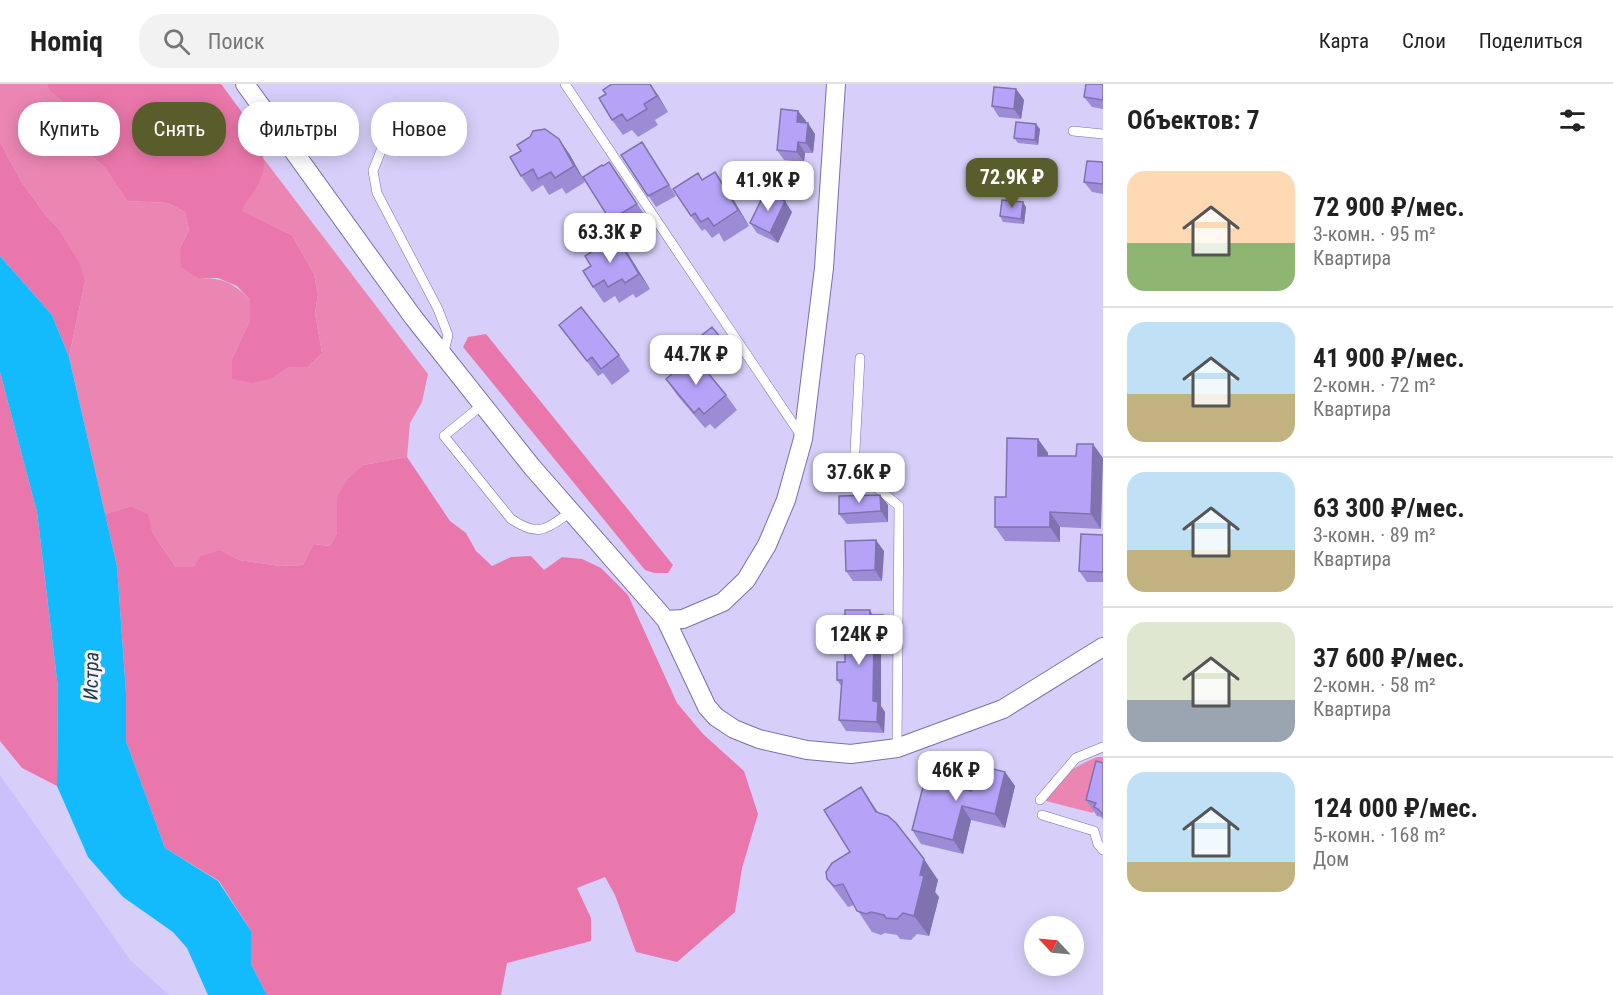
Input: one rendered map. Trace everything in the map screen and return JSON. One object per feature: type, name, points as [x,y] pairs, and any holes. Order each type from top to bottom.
[{"type":"street","points":[[245,84],[443,356],[532,467],[666,620],[707,707],[716,717],[734,729],[759,739],[807,750],[851,754],[897,748],[1003,709],[1103,648]]},
{"type":"street","points":[[666,620],[683,619],[723,602],[746,580],[767,545],[786,500],[803,439],[824,268],[836,84]]},
{"type":"lane","points":[[565,84],[803,439]]},
{"type":"lane","points":[[1073,130],[1103,134]]},
{"type":"lane","points":[[380,156],[374,171],[377,193],[438,309],[448,334],[443,356]]},
{"type":"lane","points":[[860,358],[854,469],[899,506],[897,748]]},
{"type":"lane","points":[[482,405],[444,436],[511,519],[537,531],[548,528],[571,512]]},
{"type":"lane","points":[[1040,800],[1076,758],[1103,747]]},
{"type":"lane","points":[[1042,815],[1094,831],[1098,844],[1103,850]]},
{"type":"shaded area","points":[[0,84],[47,84],[64,102],[18,102],[18,156],[92,156],[105,168],[127,201],[168,203],[185,212],[189,230],[180,248],[198,278],[227,282],[250,300],[250,320],[232,359],[271,379],[289,367],[308,367],[322,353],[315,313],[318,294],[314,274],[292,235],[241,211],[262,177],[263,158],[428,374],[422,402],[410,423],[407,457],[363,465],[337,497],[337,533],[330,546],[313,544],[303,565],[280,566],[239,560],[221,550],[195,567],[176,567],[153,534],[147,514],[131,506],[105,514],[69,357],[85,281],[57,227],[21,181],[0,142]]},
{"type":"shaded area","points":[[47,84],[221,84],[238,107],[238,156],[263,156],[264,167],[261,179],[242,211],[292,235],[314,274],[318,294],[315,313],[322,353],[308,367],[289,367],[271,379],[252,383],[232,379],[232,359],[250,320],[250,300],[237,286],[218,278],[198,278],[181,267],[180,248],[189,230],[185,212],[168,203],[127,201],[105,168],[92,156],[120,156],[120,102],[63,102],[50,91]]},
{"type":"shaded area","points":[[0,142],[21,181],[57,227],[79,262],[85,281],[69,357],[52,315],[0,256]]},
{"type":"shaded area","points":[[486,334],[673,565],[668,573],[654,573],[645,570],[463,347],[468,337]]},
{"type":"shaded area","points":[[0,372],[37,512],[58,688],[57,786],[22,768],[0,741]]},
{"type":"shaded area","points":[[407,457],[450,521],[466,533],[476,551],[492,566],[511,557],[531,556],[544,570],[562,557],[582,559],[601,568],[628,595],[677,703],[703,734],[744,771],[758,814],[742,868],[735,912],[677,962],[636,952],[615,895],[605,877],[577,888],[591,918],[591,941],[507,963],[501,995],[267,995],[251,964],[251,931],[219,881],[165,848],[126,741],[126,693],[117,566],[105,514],[131,506],[148,514],[153,534],[176,567],[194,567],[201,556],[221,550],[239,560],[280,566],[303,565],[313,544],[330,546],[337,533],[337,497],[348,479],[363,465]]},
{"type":"shaded area","points":[[1097,757],[1103,757],[1103,771],[1093,813],[1046,801],[1060,780],[1082,764]]},
{"type":"shaded area","points":[[0,775],[130,960],[169,995],[0,995]]},
{"type":"water","name":"Истра","points":[[0,256],[52,315],[69,357],[117,566],[126,693],[126,741],[165,848],[218,881],[251,931],[251,964],[267,995],[208,995],[187,948],[173,932],[123,897],[88,857],[57,786],[58,688],[37,512],[0,372]]},
{"type":"building","points":[[612,84],[650,84],[657,96],[644,104],[647,109],[627,121],[622,114],[612,120],[599,98],[606,94],[603,90]]},
{"type":"building","points":[[1086,84],[1103,84],[1103,100],[1084,97]]},
{"type":"building","points":[[994,87],[1016,89],[1014,109],[992,106]]},
{"type":"building","points":[[781,109],[798,111],[797,122],[808,123],[806,143],[798,142],[797,152],[777,150]]},
{"type":"building","points":[[1016,122],[1036,124],[1035,140],[1014,138]]},
{"type":"building","points":[[545,129],[559,139],[574,166],[555,178],[551,172],[538,179],[533,169],[521,176],[510,157],[521,151],[517,145],[530,137],[533,131]]},
{"type":"building","points":[[642,142],[669,185],[648,196],[621,155]]},
{"type":"building","points":[[1087,161],[1103,162],[1103,184],[1084,182]]},
{"type":"building","points":[[609,162],[637,204],[610,220],[583,177]]},
{"type":"building","points":[[715,172],[738,210],[714,226],[708,218],[701,222],[695,213],[691,216],[673,189],[698,173],[702,180]]},
{"type":"building","points":[[765,192],[785,201],[770,233],[750,223]]},
{"type":"building","points":[[1002,200],[1023,202],[1021,219],[1000,216]]},
{"type":"building","points":[[616,236],[639,274],[625,283],[622,279],[608,287],[604,280],[593,287],[583,271],[591,266],[585,256]]},
{"type":"building","points":[[581,307],[619,355],[601,369],[592,357],[587,361],[559,325]]},
{"type":"building","points":[[712,327],[725,343],[703,360],[691,344]]},
{"type":"building","points":[[694,356],[726,395],[704,414],[699,408],[694,413],[666,379]]},
{"type":"building","points":[[1007,438],[1038,439],[1038,456],[1076,456],[1077,444],[1093,444],[1091,514],[1050,512],[1050,527],[995,527],[995,497],[1006,497]]},
{"type":"building","points":[[880,495],[881,511],[839,514],[839,496]]},
{"type":"building","points":[[1081,534],[1103,535],[1103,572],[1079,571]]},
{"type":"building","points":[[876,540],[875,570],[846,571],[845,541]]},
{"type":"building","points":[[845,610],[870,610],[870,615],[883,615],[883,638],[874,638],[873,701],[878,702],[877,722],[839,720],[842,680],[837,680],[837,662],[845,662]]},
{"type":"building","points":[[1096,761],[1103,763],[1103,815],[1094,807],[1096,803],[1086,800]]},
{"type":"building","points":[[978,765],[1005,772],[995,814],[962,806],[953,840],[912,830],[925,779],[971,791]]},
{"type":"building","points":[[861,787],[876,812],[888,816],[896,823],[924,859],[920,875],[924,876],[914,916],[903,913],[897,919],[857,911],[843,884],[834,886],[827,879],[826,872],[832,863],[850,852],[824,810]]}]
